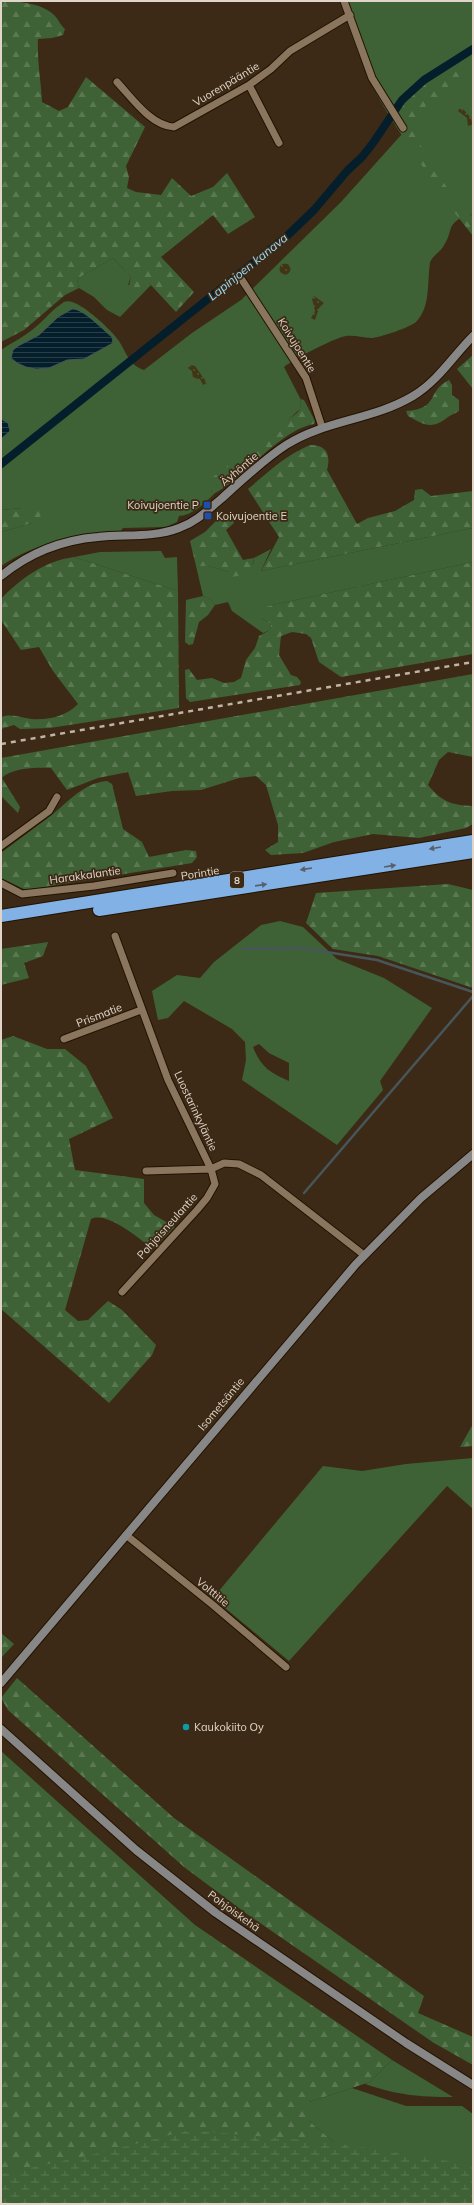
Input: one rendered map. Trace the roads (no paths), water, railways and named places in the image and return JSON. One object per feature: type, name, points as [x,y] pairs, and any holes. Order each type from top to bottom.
[{"type":"highway","name":"Porintie","points":[[1,916],[473,841]]},
{"type":"highway","name":"Porintie","points":[[1,924],[473,852]]},
{"type":"main road","name":"Äyhöntie","points":[[1,576],[29,556],[60,544],[98,536],[158,534],[181,527],[206,512],[256,468],[286,445],[310,431],[373,413],[413,396],[435,379],[473,336]]},
{"type":"main road","name":"Isometsäntie","points":[[1,1683],[364,1255],[421,1198],[473,1154]]},
{"type":"main road","name":"Pohjoiskehä","points":[[1,1729],[136,1850],[216,1913],[406,2043],[473,2085]]},
{"type":"street","points":[[344,1],[365,63],[394,117],[403,128]]},
{"type":"street","name":"Vuorenpääntie","points":[[117,82],[143,110],[163,127],[174,127],[249,85],[272,69],[290,51],[350,15]]},
{"type":"street","points":[[249,85],[279,143]]},
{"type":"street","name":"Koivujoentie","points":[[242,280],[306,378],[322,427]]},
{"type":"street","points":[[1,846],[50,811],[58,797]]},
{"type":"street","name":"Harakkalantie","points":[[1,883],[22,894],[94,886],[173,873]]},
{"type":"street","name":"Luostarinkyläntie","points":[[115,936],[168,1080],[211,1168],[224,1163],[240,1164],[261,1175],[364,1255]]},
{"type":"street","name":"Prismatie","points":[[64,1039],[141,1010]]},
{"type":"street","points":[[146,1171],[211,1168]]},
{"type":"street","name":"Pohjoisneulantie","points":[[122,1292],[207,1198],[215,1184],[211,1168]]},
{"type":"street","name":"Volttitie","points":[[126,1536],[213,1605],[286,1667]]},
{"type":"water","points":[[72,309],[82,312],[93,320],[112,337],[113,343],[84,359],[67,360],[49,368],[36,369],[26,367],[17,363],[11,358],[13,350],[39,335],[58,317]]},
{"type":"water","points":[[1,419],[8,423],[10,431],[1,439]]},
{"type":"waterway","name":"Lapinjoen kanava","points":[[1,464],[287,236],[314,210],[347,171],[362,157],[402,100],[424,80],[473,49]]},
{"type":"waterway","points":[[243,949],[301,948],[377,960],[473,992]]},
{"type":"waterway","points":[[304,1193],[473,996]]},
{"type":"railway","points":[[1,744],[473,662]]},
{"type":"place","name":"Koivujoentie P","points":[[207,505]]},
{"type":"place","name":"Koivujoentie E","points":[[208,516]]},
{"type":"place","name":"Kaukokiito Oy","points":[[186,1727]]}]
